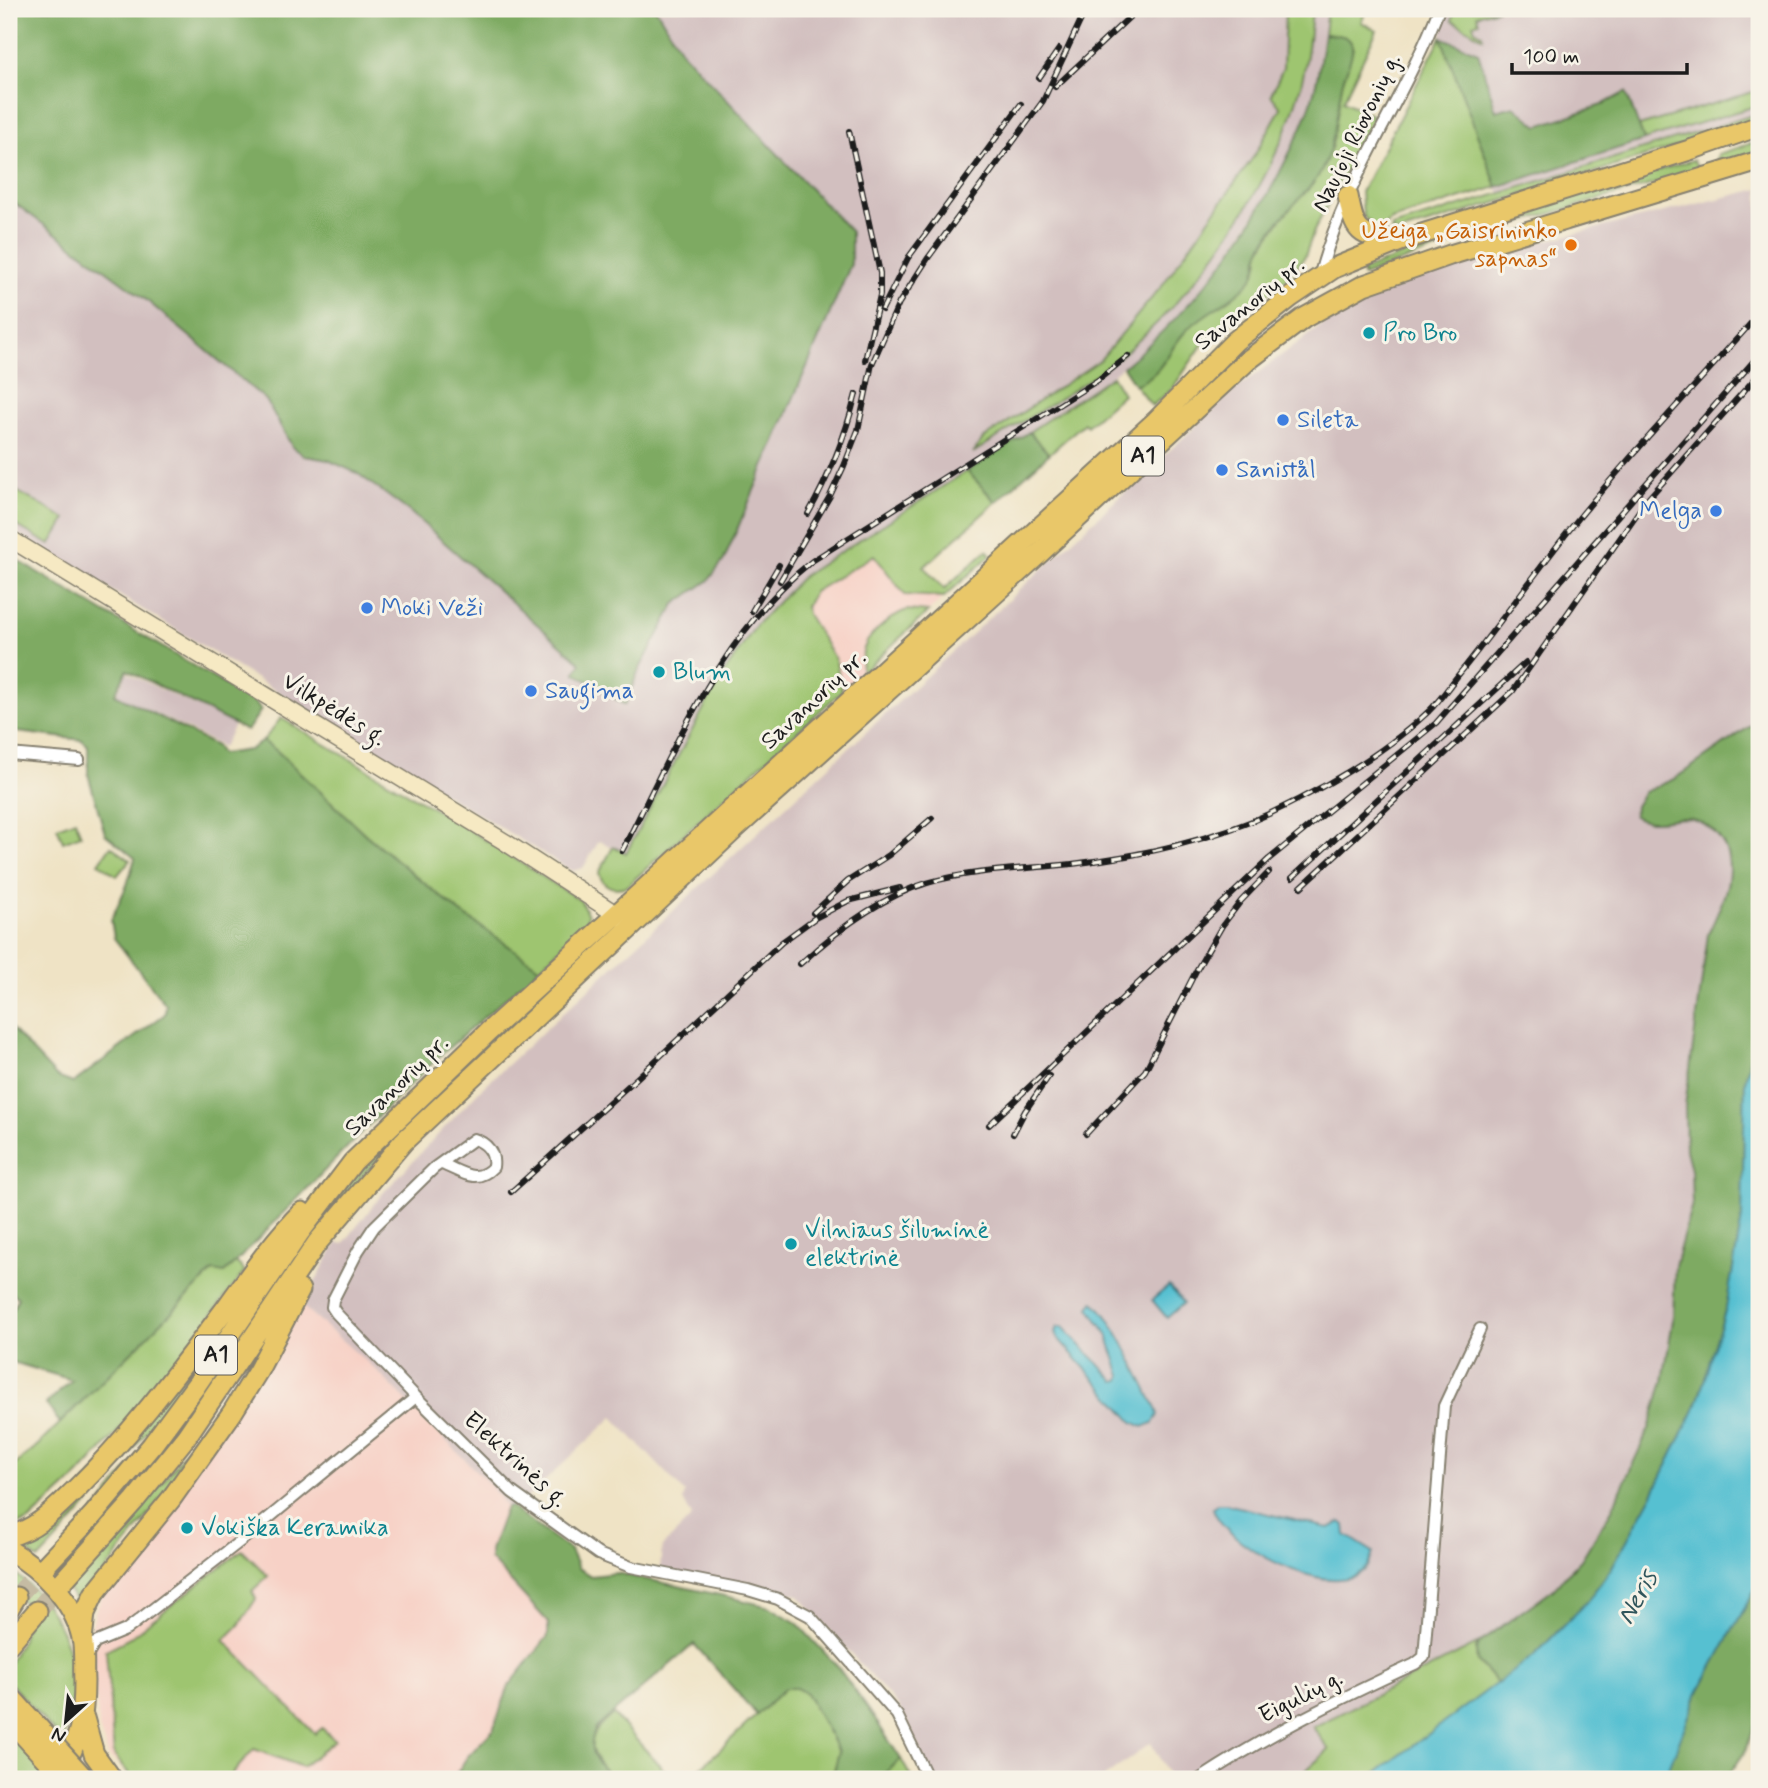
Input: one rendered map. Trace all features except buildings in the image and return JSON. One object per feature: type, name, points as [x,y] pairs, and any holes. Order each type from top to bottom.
[{"type":"highway","name":"Savanorių pr.","points":[[62,1582],[135,1500],[186,1437],[317,1243],[403,1142],[625,920],[1156,421],[1235,341],[1319,278],[1353,260],[1403,240],[1759,126]]},
{"type":"highway","points":[[1693,149],[1710,159],[1706,177]]},
{"type":"highway","name":"Savanorių pr.","points":[[45,1566],[121,1482],[175,1414],[286,1252],[352,1162],[488,1032],[736,828],[1247,361],[1323,306],[1347,293],[1408,269],[1759,161]]},
{"type":"highway","points":[[1348,197],[1353,223],[1359,232],[1372,238],[1403,240]]},
{"type":"highway","points":[[1319,278],[1323,306]]},
{"type":"highway","points":[[9,1536],[42,1522],[103,1462],[170,1383],[277,1239],[352,1162]]},
{"type":"highway","points":[[112,1779],[94,1754],[84,1714],[82,1640],[87,1608],[102,1582],[170,1499],[247,1390],[336,1221]]},
{"type":"highway","points":[[9,1550],[46,1577],[73,1615],[82,1640]]},
{"type":"highway","points":[[9,1644],[37,1611]]},
{"type":"highway","points":[[9,1695],[85,1779]]},
{"type":"highway","points":[[57,1779],[75,1746],[84,1714]]},
{"type":"highway","points":[[9,1719],[64,1779]]},
{"type":"main road","name":"Vilkpėdės g.","points":[[9,538],[515,848],[625,920]]},
{"type":"street","name":"Naujoji Riovonių g.","points":[[1319,278],[1325,251],[1348,197],[1439,9]]},
{"type":"street","points":[[9,754],[79,760]]},
{"type":"street","name":"Elektrinės g.","points":[[442,1164],[481,1177],[493,1167],[494,1158],[481,1141],[474,1139],[434,1168],[374,1227],[358,1251],[333,1300],[332,1307],[340,1318],[512,1492],[598,1554],[631,1567],[748,1590],[778,1599],[810,1616],[897,1715],[928,1779]]},
{"type":"street","name":"Eigulių g.","points":[[1200,1779],[1246,1749],[1424,1657],[1444,1406],[1480,1329]]},
{"type":"street","points":[[83,1665],[95,1643],[126,1630],[243,1539],[416,1397]]},
{"type":"street","points":[[87,1608],[89,1630],[106,1638]]},
{"type":"shaded area","points":[[656,9],[1285,9],[1283,68],[1272,95],[1281,108],[1254,156],[1161,287],[1100,360],[1073,377],[975,451],[1096,375],[1147,332],[1190,287],[1246,207],[1267,170],[1299,92],[1312,9],[1327,9],[1314,94],[1297,139],[1273,186],[1212,279],[1153,342],[1112,375],[1029,432],[802,576],[757,624],[718,682],[625,853],[599,841],[583,868],[572,871],[9,528],[9,199],[145,299],[266,400],[293,448],[305,456],[328,460],[357,473],[410,512],[581,664],[575,673],[628,700],[638,672],[675,604],[708,581],[682,52]]},
{"type":"shaded area","points":[[1449,9],[1759,9],[1759,119],[1502,200],[1441,37]]},
{"type":"shaded area","points":[[1759,189],[1759,720],[1674,779],[1644,792],[1641,821],[1690,818],[1710,827],[1725,843],[1730,861],[1728,882],[1719,912],[1708,934],[1685,1106],[1686,1150],[1691,1170],[1692,1203],[1675,1266],[1673,1320],[1663,1381],[1649,1429],[1612,1509],[1581,1560],[1553,1589],[1479,1643],[1313,1726],[1330,1750],[1296,1779],[1171,1779],[1151,1743],[1102,1779],[935,1779],[930,1774],[911,1728],[898,1706],[798,1595],[660,1570],[662,1547],[692,1517],[683,1500],[685,1493],[613,1417],[519,1505],[506,1507],[490,1485],[375,1369],[302,1306],[337,1242],[343,1244],[383,1193],[480,1090],[1236,389],[1334,316],[1374,292],[1491,254]]},
{"type":"shaded area","points":[[874,555],[905,595],[944,597],[842,691],[837,662],[807,614],[806,606],[814,592]]},
{"type":"shaded area","points":[[127,673],[234,725],[223,747],[117,694]]},
{"type":"shaded area","points":[[302,1306],[375,1369],[490,1485],[506,1507],[490,1559],[548,1622],[548,1636],[515,1676],[493,1730],[467,1757],[453,1779],[133,1779],[109,1757],[99,1728],[92,1626],[95,1612],[104,1592]]},
{"type":"green space","points":[[9,9],[656,9],[682,52],[851,232],[851,264],[724,560],[708,581],[675,604],[638,672],[625,705],[575,673],[581,663],[410,512],[357,473],[328,460],[305,456],[293,448],[266,400],[145,299],[9,199]]},
{"type":"green space","points":[[1285,9],[1312,9],[1308,51],[1299,92],[1267,172],[1218,250],[1190,287],[1127,351],[1079,386],[973,453],[983,439],[1100,360],[1161,287],[1254,156],[1281,108],[1271,95],[1283,68]]},
{"type":"green space","points":[[1327,9],[1367,9],[1361,22],[1377,30],[1343,101],[1374,116],[1314,231],[1305,256],[1288,278],[1203,344],[1172,389],[1152,406],[1135,385],[1157,370],[1189,327],[1233,296],[1251,278],[1257,268],[1259,252],[1285,213],[1312,185],[1332,146],[1342,83],[1353,48],[1345,37],[1324,34]]},
{"type":"green space","points":[[1455,9],[1498,9],[1477,15],[1479,22],[1473,24],[1483,38],[1452,20]]},
{"type":"green space","points":[[1324,34],[1345,37],[1350,41],[1352,52],[1342,85],[1330,151],[1319,175],[1266,240],[1256,271],[1245,287],[1185,332],[1158,369],[1135,385],[1123,367],[1172,321],[1215,273],[1253,220],[1269,192],[1308,110],[1317,78]]},
{"type":"green space","points":[[1441,37],[1497,187],[1392,220],[1375,229],[1363,216],[1361,192]]},
{"type":"green space","points":[[1441,37],[1478,52],[1496,111],[1514,106],[1538,126],[1602,105],[1626,92],[1644,140],[1497,187]]},
{"type":"green space","points":[[1759,90],[1759,105],[1644,140],[1639,126]]},
{"type":"green space","points":[[1759,113],[1759,121],[1399,233],[1391,231],[1392,227]]},
{"type":"green space","points":[[1759,141],[1759,152],[1720,163],[1717,160],[1718,154]]},
{"type":"green space","points":[[1693,160],[1699,168],[1696,172],[1486,233],[1363,276],[1362,271],[1422,244]]},
{"type":"green space","points":[[1112,376],[1123,394],[1087,426],[1084,423],[1049,454],[1029,432]]},
{"type":"green space","points":[[1029,432],[1049,454],[996,502],[967,471]]},
{"type":"green space","points":[[967,471],[996,502],[924,567],[944,589],[987,550],[991,555],[944,597],[905,595],[874,555],[814,592],[806,606],[807,614],[836,661],[842,691],[627,886],[613,888],[606,885],[599,873],[613,847],[626,853],[718,682],[757,624],[803,576]]},
{"type":"green space","points":[[13,489],[66,519],[50,545],[9,521],[9,496]]},
{"type":"green space","points":[[9,555],[255,703],[261,710],[247,731],[127,670],[115,694],[216,746],[221,754],[249,750],[263,741],[366,835],[457,910],[540,968],[441,1055],[236,1262],[224,1273],[213,1271],[60,1423],[46,1404],[72,1380],[9,1361],[9,1317],[18,1298],[9,1289],[9,1026],[57,1077],[73,1083],[165,1014],[166,1005],[114,938],[111,920],[127,885],[135,858],[105,834],[88,774],[88,746],[82,740],[9,731]]},
{"type":"green space","points":[[908,610],[928,612],[861,674],[863,652],[868,641],[890,619]]},
{"type":"green space","points":[[281,718],[468,829],[581,901],[588,915],[586,923],[540,968],[457,910],[366,835],[263,741]]},
{"type":"green space","points":[[1759,720],[1759,1018],[1745,1081],[1742,1218],[1726,1308],[1697,1404],[1654,1492],[1611,1569],[1587,1601],[1536,1654],[1498,1684],[1477,1661],[1476,1649],[1479,1643],[1553,1589],[1581,1560],[1612,1509],[1649,1429],[1663,1381],[1673,1320],[1675,1266],[1692,1204],[1691,1170],[1686,1150],[1685,1106],[1708,934],[1728,882],[1728,856],[1715,833],[1702,823],[1687,818],[1646,821],[1634,816],[1635,806],[1644,792],[1674,779]]},
{"type":"green space","points":[[75,820],[81,835],[63,842],[57,827]]},
{"type":"green space","points":[[111,846],[130,860],[117,876],[99,863]]},
{"type":"green space","points":[[407,1125],[330,1213],[184,1428],[104,1524],[55,1576],[50,1571],[331,1204],[372,1158]]},
{"type":"green space","points":[[236,1262],[245,1271],[116,1434],[79,1475],[29,1521],[9,1527],[9,1470],[39,1444],[214,1270],[224,1273]]},
{"type":"green space","points":[[282,1313],[231,1397],[157,1504],[79,1605],[67,1588],[132,1519],[169,1474]]},
{"type":"green space","points":[[229,1319],[138,1443],[64,1532],[38,1560],[22,1547],[46,1528]]},
{"type":"green space","points":[[506,1507],[511,1507],[570,1550],[578,1568],[591,1576],[617,1573],[725,1596],[770,1607],[797,1623],[837,1666],[901,1759],[879,1779],[827,1779],[834,1771],[839,1752],[806,1693],[796,1688],[785,1688],[757,1715],[694,1644],[596,1728],[592,1751],[613,1779],[453,1779],[467,1757],[493,1730],[509,1686],[548,1636],[548,1622],[490,1559],[490,1550]]},
{"type":"green space","points":[[242,1550],[268,1576],[252,1591],[256,1599],[239,1625],[224,1640],[315,1734],[322,1728],[335,1740],[302,1767],[254,1749],[228,1779],[133,1779],[114,1755],[106,1650],[128,1639]]},
{"type":"green space","points":[[9,1570],[36,1592],[64,1637],[73,1672],[74,1696],[62,1741],[9,1682],[9,1663],[22,1639],[31,1607],[9,1593]]},
{"type":"green space","points":[[1759,1582],[1759,1715],[1745,1752],[1726,1779],[1664,1779],[1697,1695]]},
{"type":"green space","points":[[1479,1643],[1476,1649],[1477,1661],[1498,1684],[1368,1779],[1296,1779],[1329,1750],[1313,1727]]},
{"type":"green space","points":[[796,1687],[806,1693],[839,1752],[834,1771],[827,1779],[689,1779],[785,1688]]},
{"type":"green space","points":[[613,1714],[672,1779],[613,1779],[598,1761],[591,1746],[596,1732]]},
{"type":"green space","points":[[9,1732],[45,1773],[40,1779],[9,1779]]},
{"type":"green space","points":[[901,1759],[912,1779],[879,1779]]},
{"type":"water","name":"Neris","points":[[1759,1018],[1759,1582],[1697,1695],[1665,1778],[1368,1779],[1536,1654],[1587,1601],[1611,1569],[1654,1492],[1697,1404],[1726,1308],[1742,1218],[1745,1081]]},
{"type":"water","points":[[1169,1286],[1184,1303],[1167,1318],[1152,1300]]},
{"type":"water","points":[[1093,1302],[1119,1335],[1137,1369],[1157,1411],[1158,1415],[1153,1423],[1143,1427],[1133,1422],[1056,1336],[1057,1327],[1063,1327],[1115,1381],[1120,1380],[1107,1334],[1089,1308]]},
{"type":"water","points":[[1217,1504],[1329,1528],[1341,1522],[1345,1525],[1346,1535],[1373,1552],[1363,1571],[1344,1579],[1320,1578],[1292,1570],[1241,1541],[1222,1524],[1213,1508]]},
{"type":"tunnel","points":[[16,1597],[45,1566]]},
{"type":"tunnel","points":[[37,1611],[62,1582]]},
{"type":"railway","points":[[780,581],[830,496],[844,466],[858,430],[872,364],[899,303],[928,258],[1043,101],[1086,9]]},
{"type":"railway","points":[[1055,87],[1138,9]]},
{"type":"railway","points":[[1039,78],[1059,49]]},
{"type":"railway","points":[[882,310],[908,258],[1021,104]]},
{"type":"railway","points":[[849,131],[880,273],[880,295],[865,360]]},
{"type":"railway","points":[[800,964],[859,917],[909,889],[962,875],[1098,861],[1199,839],[1271,813],[1313,792],[1374,755],[1434,706],[1578,519],[1759,314]]},
{"type":"railway","points":[[989,1125],[1269,859],[1436,723],[1759,355]]},
{"type":"railway","points":[[622,851],[702,695],[751,622],[780,590],[812,561],[1098,380],[1128,356]]},
{"type":"railway","points":[[1301,887],[1513,691],[1646,501],[1759,374]]},
{"type":"railway","points":[[808,514],[836,456],[856,394]]},
{"type":"railway","points":[[752,611],[779,565]]},
{"type":"railway","points":[[1292,878],[1526,662]]},
{"type":"railway","points":[[813,913],[848,881],[889,855],[932,818]]},
{"type":"railway","points":[[1086,1134],[1145,1071],[1222,926],[1269,872]]},
{"type":"railway","points":[[511,1192],[782,942],[815,918],[848,901],[900,888]]},
{"type":"railway","points":[[1013,1134],[1049,1076]]},
{"type":"place","name":"Užeiga „Gaisrininko sapnas“","points":[[1571,245]]},
{"type":"place","name":"Pro Bro","points":[[1369,333]]},
{"type":"place","name":"Sileta","points":[[1283,420]]},
{"type":"place","name":"Sanistål","points":[[1222,470]]},
{"type":"place","name":"Melga","points":[[1716,511]]},
{"type":"place","name":"Moki Veži","points":[[367,608]]},
{"type":"place","name":"Blum","points":[[659,672]]},
{"type":"place","name":"Saugima","points":[[531,691]]},
{"type":"place","name":"Vilniaus šiluminė elektrinė","points":[[791,1244]]},
{"type":"place","name":"Vokiška Keramika","points":[[187,1528]]}]
